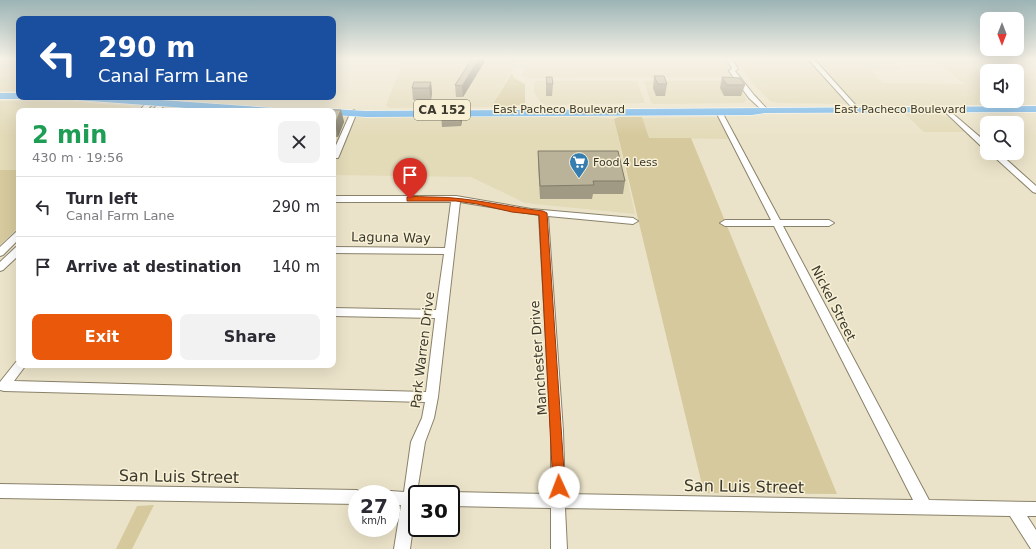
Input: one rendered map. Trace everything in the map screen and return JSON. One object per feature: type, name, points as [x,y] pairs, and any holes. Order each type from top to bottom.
[{"type":"highway","points":[[0,96],[16,96]]},
{"type":"highway","points":[[126,100],[234,108]]},
{"type":"highway","name":"East Pacheco Boulevard","points":[[336,112],[367,110],[705,108],[749,108],[769,110]]},
{"type":"highway","name":"East Pacheco Boulevard","points":[[354,112],[366,114],[487,114],[719,112],[769,110],[1036,109]]},
{"type":"street","points":[[742,85],[746,90],[769,110]]},
{"type":"street","points":[[834,85],[857,110]]},
{"type":"street","points":[[148,108],[159,102]]},
{"type":"street","points":[[945,109],[980,140]]},
{"type":"street","points":[[336,152],[354,112]]},
{"type":"street","name":"Nickel Street","points":[[719,112],[925,508]]},
{"type":"street","points":[[1002,160],[1036,190]]},
{"type":"street","points":[[336,199],[456,199],[512,210],[633,221]]},
{"type":"street","name":"Park Warren Drive","points":[[414,485],[418,442],[428,418],[432,397],[456,199]]},
{"type":"street","name":"Manchester Drive","points":[[543,213],[559,501],[559,549]]},
{"type":"street","points":[[725,223],[829,223]]},
{"type":"street","points":[[0,253],[16,237]]},
{"type":"street","name":"Laguna Way","points":[[336,250],[449,251]]},
{"type":"street","points":[[0,268],[16,252]]},
{"type":"street","points":[[336,312],[441,314]]},
{"type":"street","points":[[18,368],[4,386],[432,397]]},
{"type":"street","name":"San Luis Street","points":[[0,491],[348,497]]},
{"type":"street","name":"San Luis Street","points":[[460,499],[1036,509]]},
{"type":"street","points":[[1014,509],[1036,544]]},
{"type":"street","name":"Park Warren Drive","points":[[402,549],[408,522]]},
{"type":"shaded area","points":[[0,85],[16,85],[16,91],[0,91]]},
{"type":"shaded area","points":[[394,85],[504,85],[491,107],[389,108],[386,105]]},
{"type":"shaded area","points":[[505,85],[525,85],[525,103],[522,105],[491,107]]},
{"type":"shaded area","points":[[534,85],[638,85],[645,103],[546,105],[540,102],[534,92]]},
{"type":"shaded area","points":[[645,85],[737,85],[747,100],[743,103],[651,103]]},
{"type":"shaded area","points":[[754,85],[980,85],[980,105],[877,106],[858,104],[779,103],[770,101]]},
{"type":"shaded area","points":[[0,101],[73,102],[128,106],[133,108],[16,108],[16,170],[0,170]]},
{"type":"shaded area","points":[[905,114],[937,114],[948,117],[965,132],[924,132]]},
{"type":"shaded area","points":[[336,115],[598,117],[614,119],[635,214],[525,203],[471,177],[336,175]]},
{"type":"shaded area","points":[[619,117],[642,117],[649,138],[691,138],[837,494],[704,493],[614,119]]},
{"type":"shaded area","points":[[642,118],[718,118],[729,139],[648,138]]},
{"type":"shaded area","points":[[0,170],[16,170],[16,230],[0,245]]},
{"type":"shaded area","points":[[154,505],[132,549],[116,549],[137,506]]},
{"type":"building","points":[[413,85],[430,85],[429,88],[412,88]]},
{"type":"building","points":[[442,108],[461,108],[460,114],[441,114]]},
{"type":"building","points":[[336,110],[341,110],[336,122]]},
{"type":"building","name":"Food 4 Less","points":[[538,151],[618,151],[625,181],[593,181],[594,185],[540,186]]},
{"type":"place","name":"Food 4 Less","points":[[579,179]]},
{"type":"route","points":[[410,199],[456,199],[512,210],[543,213],[557,431],[559,487]]}]
